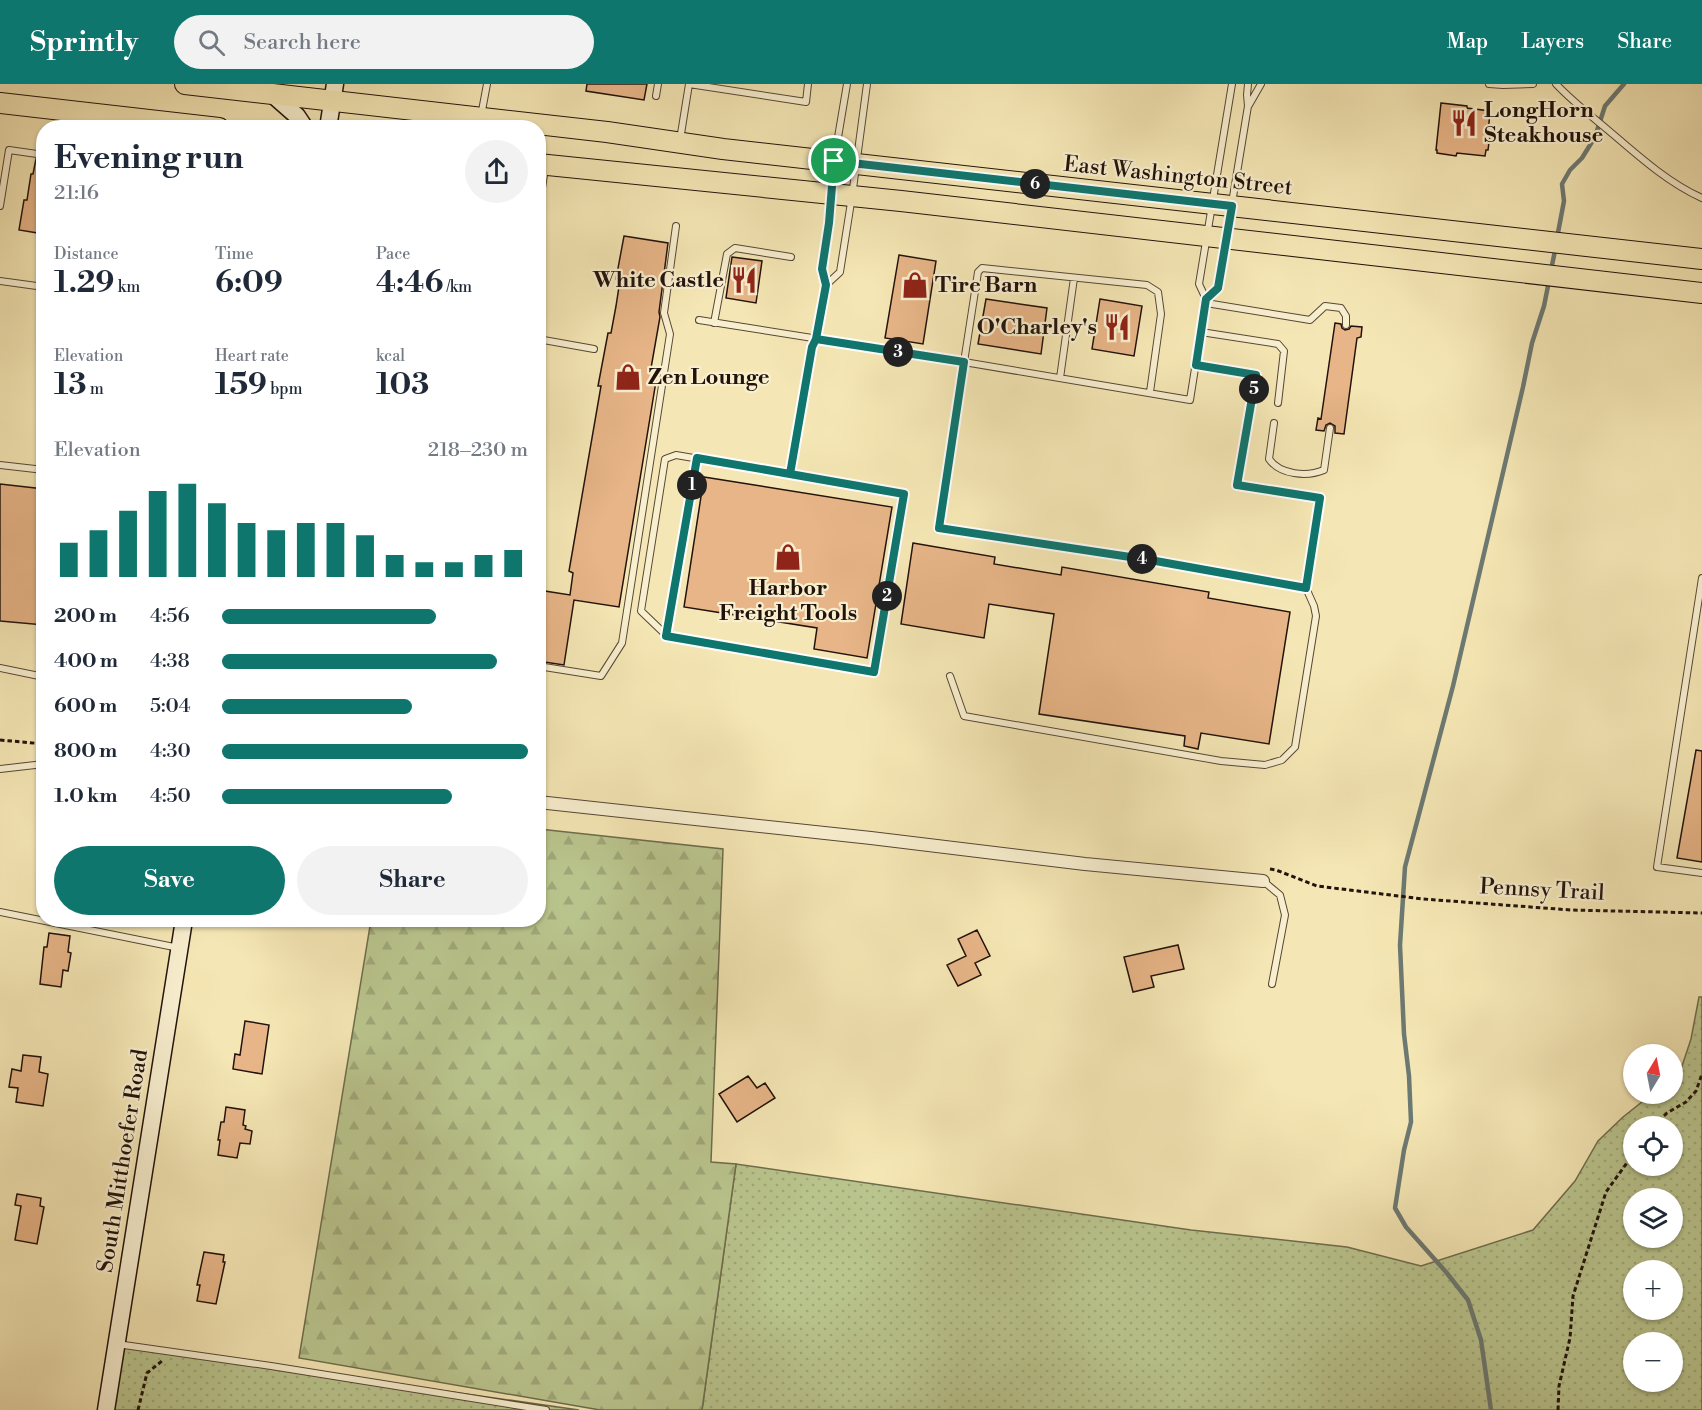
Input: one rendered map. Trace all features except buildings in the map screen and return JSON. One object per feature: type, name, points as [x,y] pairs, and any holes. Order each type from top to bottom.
[{"type":"main road","name":"East Washington Street","points":[[185,84],[272,94],[300,111],[334,92],[499,120]]},
{"type":"main road","points":[[329,120],[334,92]]},
{"type":"main road","points":[[0,103],[112,120]]},
{"type":"main road","name":"East Washington Street","points":[[546,125],[857,164],[1702,259]]},
{"type":"main road","points":[[546,164],[852,196],[1702,294]]},
{"type":"main road","name":"South Mitthoefer Road","points":[[105,1410],[183,927]]},
{"type":"street","points":[[546,803],[1084,864],[1263,881]]},
{"type":"lane","points":[[481,118],[487,84]]},
{"type":"lane","points":[[656,96],[658,84]]},
{"type":"lane","points":[[680,143],[689,84],[806,102],[808,84]]},
{"type":"lane","points":[[790,474],[812,347],[816,339],[826,285],[822,269],[829,223],[834,161],[847,84]]},
{"type":"lane","points":[[826,285],[840,272],[867,84]]},
{"type":"lane","points":[[1206,301],[1218,288],[1216,237],[1222,205],[1232,84]]},
{"type":"lane","points":[[1248,84],[1248,106]]},
{"type":"lane","points":[[699,320],[1190,400],[1206,301],[1199,284],[1216,237],[1248,106],[1261,84]]},
{"type":"lane","points":[[1489,84],[1503,86],[1532,84]]},
{"type":"lane","points":[[1556,84],[1635,153],[1687,191],[1702,198]]},
{"type":"lane","points":[[0,206],[9,150],[36,154]]},
{"type":"lane","points":[[546,667],[601,676],[622,643],[670,334],[664,312],[676,225]]},
{"type":"lane","points":[[714,323],[727,254],[735,248],[791,257]]},
{"type":"lane","points":[[1150,392],[1161,314],[1158,292],[1147,285],[982,268],[978,272],[939,528],[1150,560],[1306,588]]},
{"type":"lane","points":[[1060,378],[1074,278]]},
{"type":"lane","points":[[0,281],[36,286]]},
{"type":"lane","points":[[1206,301],[1310,320],[1325,306],[1341,308],[1346,316],[1346,325]]},
{"type":"lane","points":[[1201,332],[1278,345],[1284,351],[1278,403]]},
{"type":"lane","points":[[546,340],[594,349]]},
{"type":"lane","points":[[950,676],[964,716],[1221,761],[1265,765],[1282,760],[1295,747],[1316,616],[1306,588],[1320,498],[1237,485],[1256,375],[1196,365]]},
{"type":"lane","points":[[1274,423],[1269,459],[1274,466],[1298,473],[1314,474],[1324,471],[1330,429]]},
{"type":"lane","points":[[676,455],[790,474],[904,494],[874,672],[666,636],[641,611],[665,459],[676,455]]},
{"type":"lane","points":[[666,636],[697,458]]},
{"type":"lane","points":[[0,465],[36,469]]},
{"type":"lane","points":[[1702,578],[1657,867],[1702,873]]},
{"type":"lane","points":[[0,668],[36,675]]},
{"type":"lane","points":[[0,769],[36,765]]},
{"type":"lane","points":[[1263,881],[1280,895],[1285,915],[1272,984]]},
{"type":"lane","points":[[0,912],[36,919]]},
{"type":"lane","points":[[73,927],[179,949]]},
{"type":"lane","points":[[116,1344],[546,1410]]},
{"type":"path","points":[[0,740],[36,743]]},
{"type":"path","name":"Pennsy Trail","points":[[1381,894],[1570,910],[1702,913]]},
{"type":"path","points":[[1664,1116],[1686,1102],[1696,1091],[1702,1074]]},
{"type":"path","points":[[1558,1410],[1559,1386],[1570,1338],[1573,1296],[1606,1192],[1623,1168]]},
{"type":"path","points":[[138,1410],[147,1373],[174,1352]]},
{"type":"green space","points":[[546,830],[723,849],[711,1162],[736,1164],[702,1410],[600,1410],[299,1358],[370,927],[546,927]]},
{"type":"green space","points":[[1699,997],[1702,997],[1702,1410],[702,1410],[736,1164],[1191,1230],[1347,1247],[1421,1266],[1533,1230],[1575,1181],[1598,1141],[1623,1117],[1623,1176],[1683,1176],[1683,1116],[1624,1116],[1639,1104],[1683,1104],[1683,1063],[1691,1039]]},
{"type":"green space","points":[[116,1344],[579,1410],[106,1410]]},
{"type":"waterway","points":[[1557,238],[1564,201],[1562,184],[1595,137],[1605,106],[1624,84]]},
{"type":"waterway","points":[[1551,270],[1556,246]]},
{"type":"waterway","points":[[1491,1410],[1481,1340],[1468,1300],[1406,1227],[1395,1208],[1411,1122],[1400,945],[1405,867],[1453,686],[1532,343],[1549,281]]},
{"type":"place","name":"LongHorn Steakhouse","points":[[1464,123]]},
{"type":"place","name":"White Castle","points":[[744,280]]},
{"type":"place","name":"Tire Barn","points":[[915,285]]},
{"type":"place","name":"O'Charley's","points":[[1117,327]]},
{"type":"place","name":"Zen Lounge","points":[[628,377]]},
{"type":"place","name":"Harbor Freight Tools","points":[[788,557]]},
{"type":"route","points":[[834,161],[829,223],[822,269],[826,285],[816,339],[812,347],[790,474],[697,458],[666,636],[874,672],[904,494],[790,474],[801,411],[812,347],[816,339],[964,362],[939,528],[1150,560],[1306,588],[1320,498],[1237,485],[1256,375],[1196,365],[1206,299],[1218,288],[1232,206],[834,161]]}]
